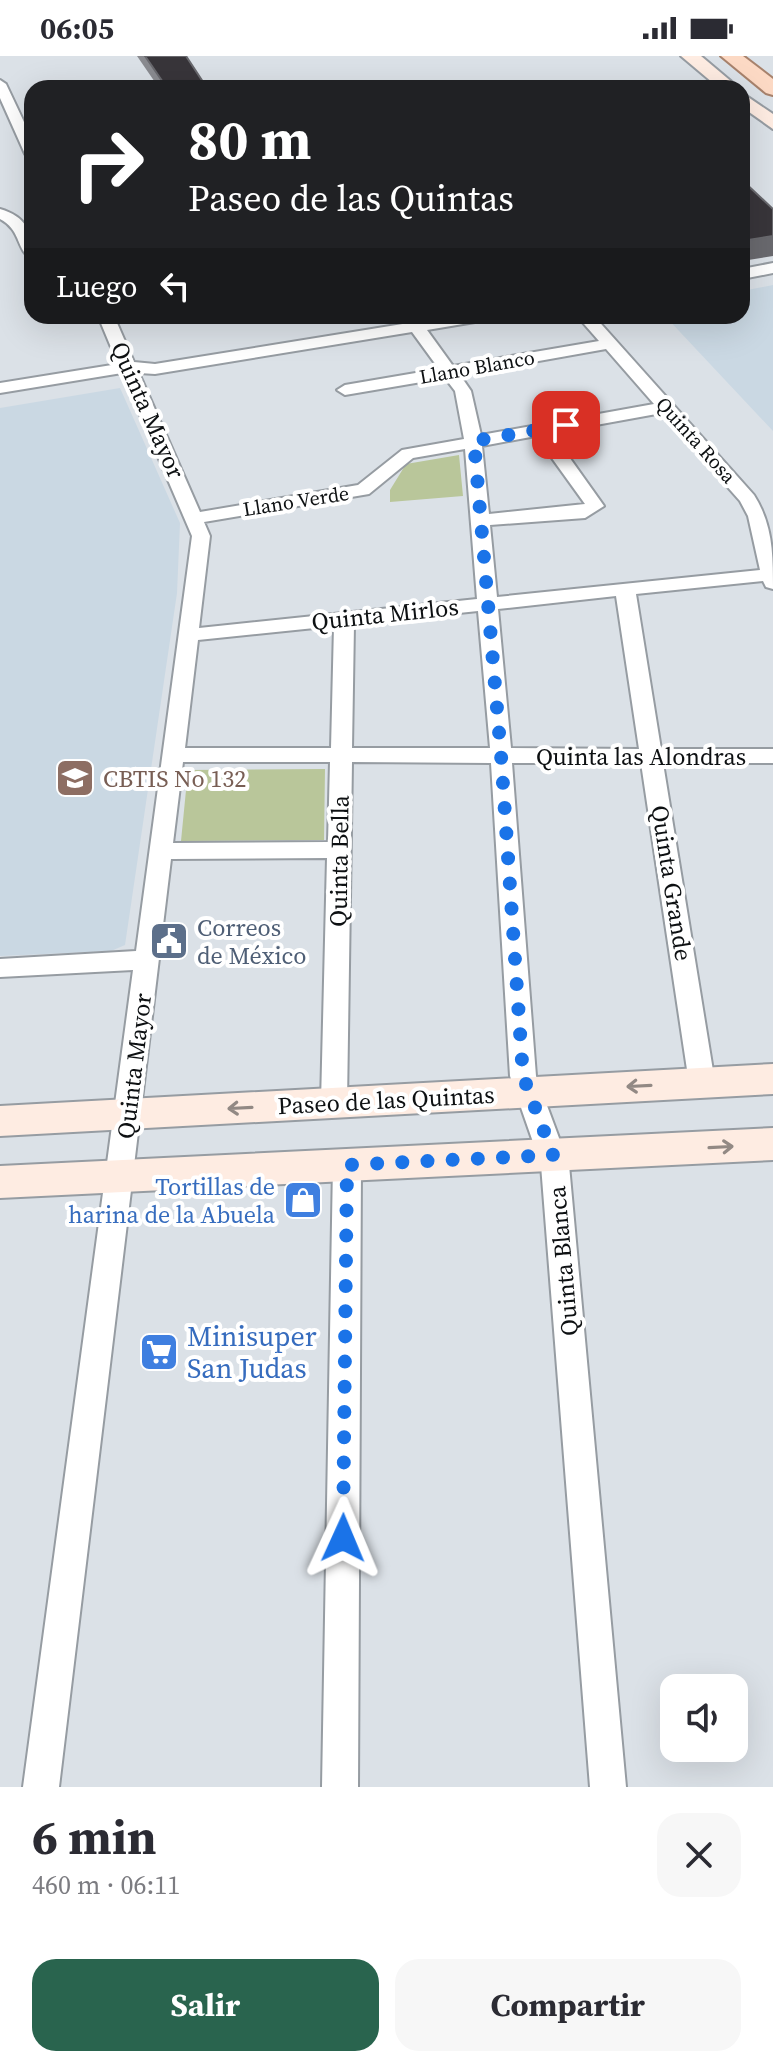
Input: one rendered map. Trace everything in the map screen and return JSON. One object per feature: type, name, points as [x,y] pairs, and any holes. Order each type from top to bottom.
[{"type":"main road","points":[[690,56],[720,80]]},
{"type":"main road","points":[[729,56],[773,89]]},
{"type":"main road","points":[[729,56],[738,80]]},
{"type":"main road","points":[[750,102],[773,123]]},
{"type":"main road","name":"Paseo de las Quintas","points":[[0,1121],[773,1079]]},
{"type":"main road","points":[[0,1182],[553,1155],[772,1148]]},
{"type":"street","points":[[0,84],[24,136]]},
{"type":"street","points":[[0,213],[19,223],[24,235]]},
{"type":"street","points":[[750,272],[773,268]]},
{"type":"street","name":"Quinta Mayor","points":[[41,1787],[201,536],[196,518],[110,324]]},
{"type":"street","points":[[0,388],[155,369],[429,324]]},
{"type":"street","name":"Quinta Rosa","points":[[592,324],[748,499],[757,516],[772,577]]},
{"type":"street","name":"Quinta Blanca","points":[[416,326],[468,405],[474,441],[501,755],[523,1076],[553,1155],[608,1787]]},
{"type":"street","name":"Llano Blanco","points":[[345,390],[609,344]]},
{"type":"street","points":[[0,400],[132,372]]},
{"type":"street","name":"Llano Verde","points":[[196,518],[363,490],[401,457],[667,407]]},
{"type":"street","points":[[481,520],[585,512],[595,506],[541,430]]},
{"type":"street","name":"Quinta Mirlos","points":[[188,635],[625,589],[772,577]]},
{"type":"street","name":"Quinta Grande","points":[[625,589],[702,1083]]},
{"type":"street","name":"Quinta Bella","points":[[334,1103],[344,619]]},
{"type":"street","name":"Quinta las Alondras","points":[[173,755],[773,756]]},
{"type":"street","points":[[160,851],[339,850]]},
{"type":"street","points":[[0,968],[147,960]]},
{"type":"street","points":[[340,1787],[347,1165]]},
{"type":"shaded area","points":[[773,285],[773,431],[673,324],[750,324],[750,289]]},
{"type":"shaded area","name":"CBTIS No 132","points":[[120,388],[180,523],[177,593],[125,945],[111,951],[0,956],[0,408]]},
{"type":"green space","points":[[459,455],[463,496],[390,502],[390,490],[406,464]]},
{"type":"green space","points":[[325,769],[324,840],[181,841],[188,770]]},
{"type":"building","points":[[145,56],[186,56],[202,80],[162,80]]},
{"type":"building","points":[[750,187],[773,209],[773,236],[750,240]]},
{"type":"place","name":"CBTIS No 132","points":[[75,778]]},
{"type":"place","name":"Correos de México","points":[[169,941]]},
{"type":"place","name":"Tortillas de harina de la Abuela","points":[[303,1200]]},
{"type":"place","name":"Minisuper San Judas","points":[[159,1352]]},
{"type":"route","points":[[343,1538],[347,1165],[553,1155],[523,1076],[501,755],[474,441],[566,425]]}]
